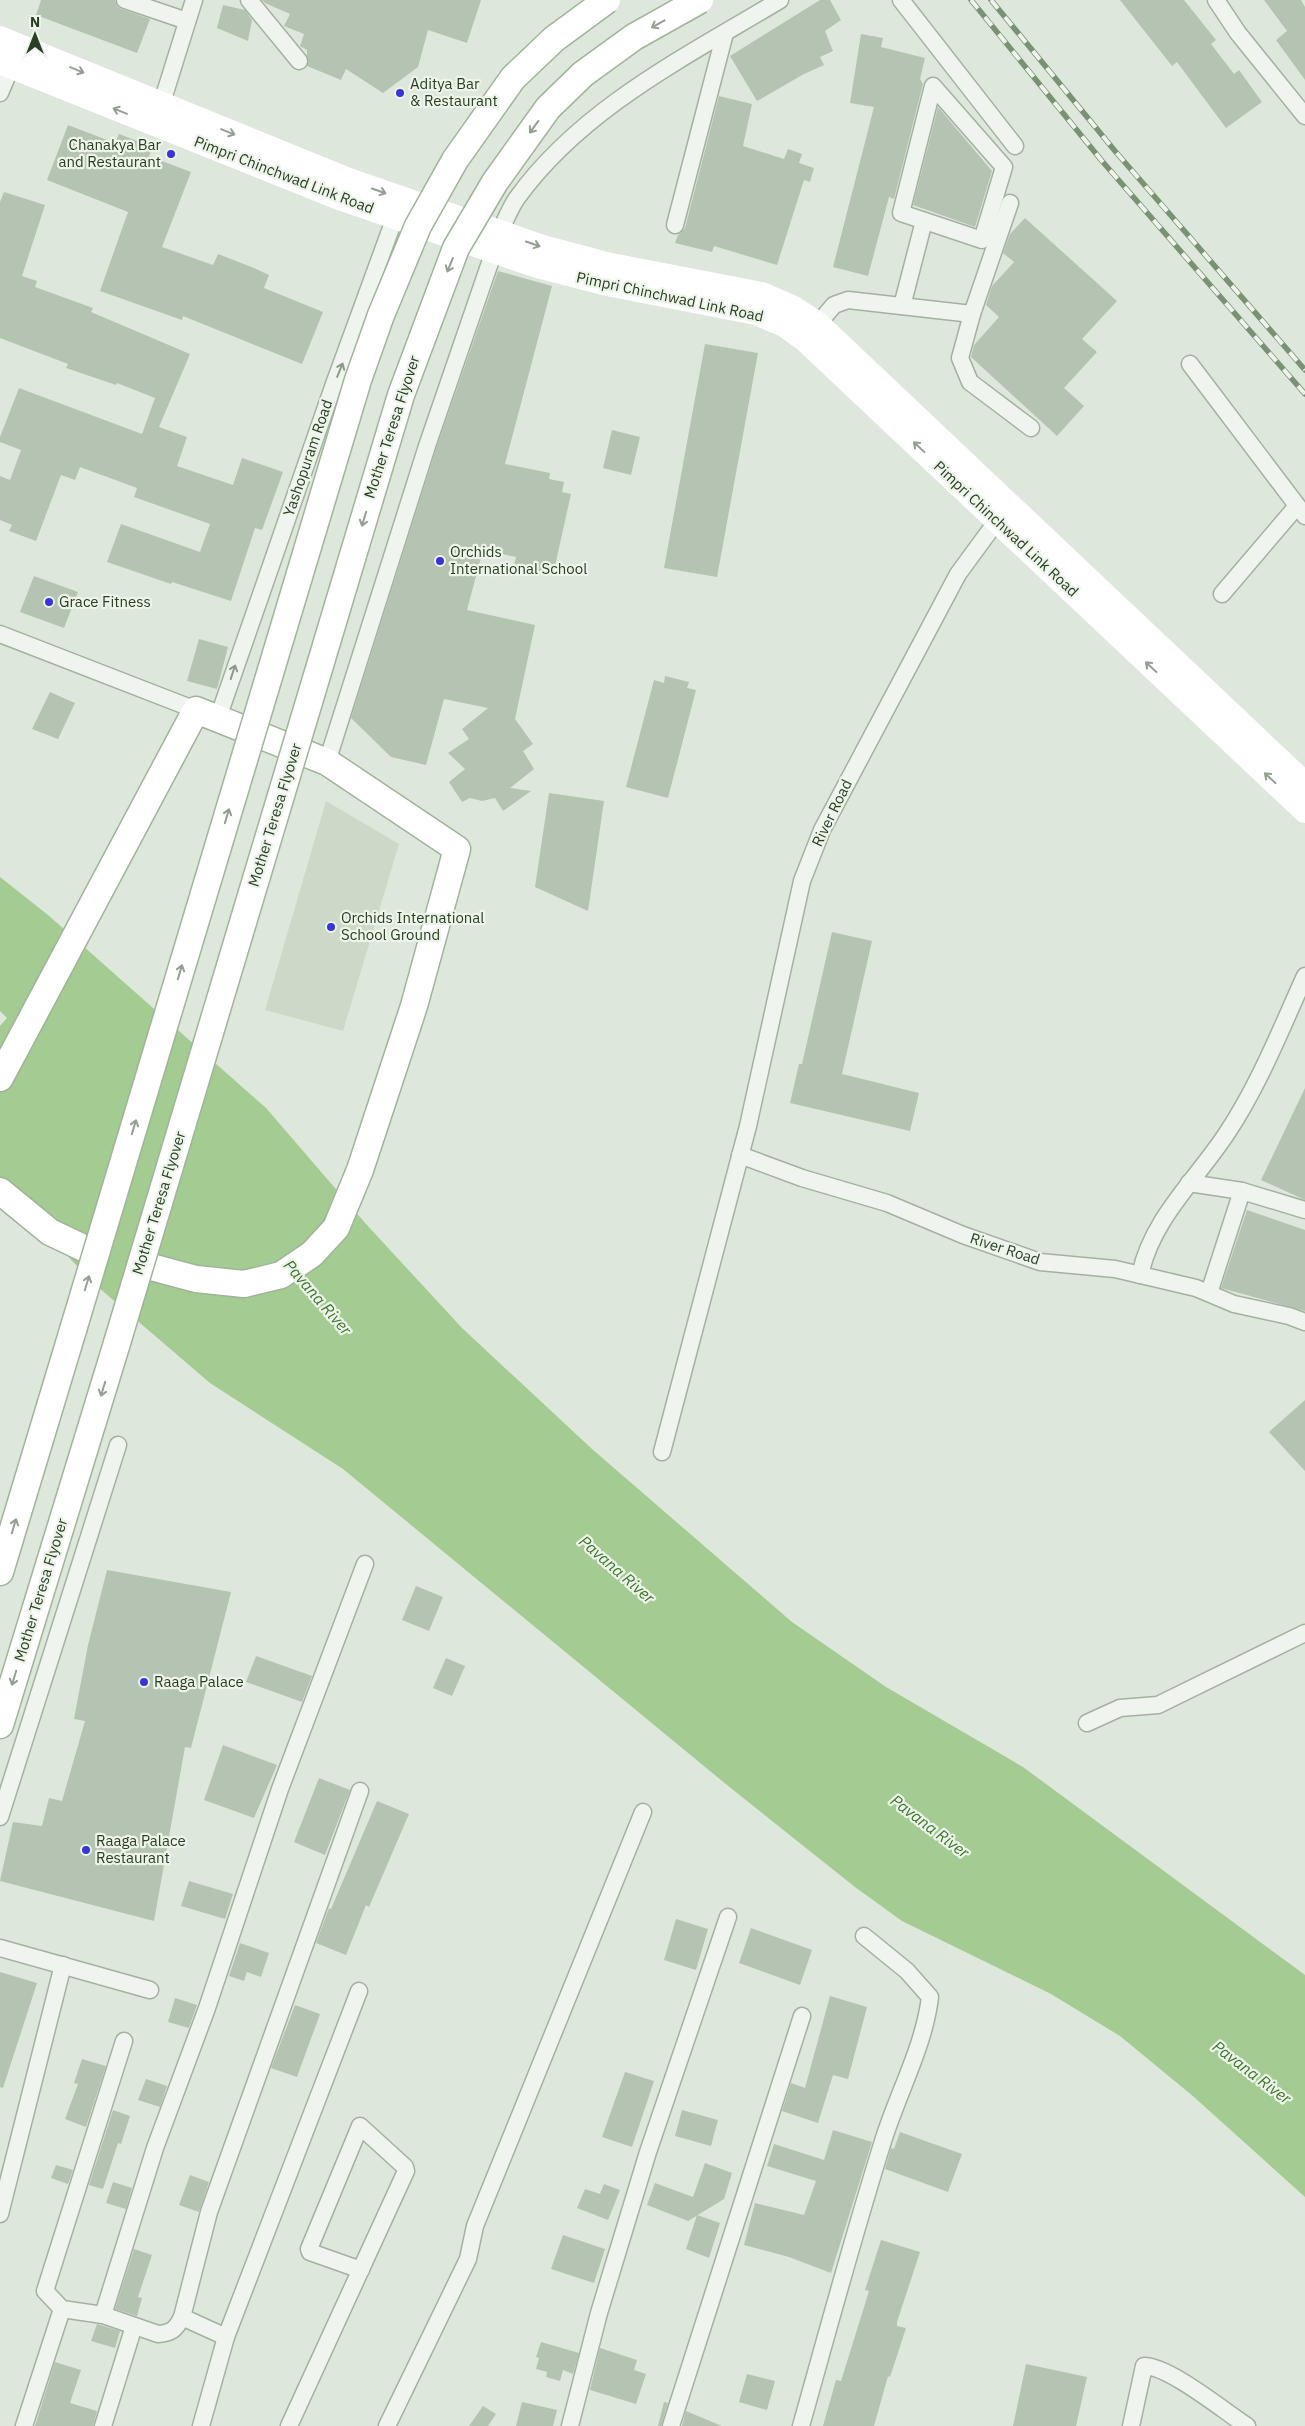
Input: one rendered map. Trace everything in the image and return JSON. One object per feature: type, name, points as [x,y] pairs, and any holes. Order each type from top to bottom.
[{"type":"main road","points":[[0,1572],[358,380],[381,315],[418,226],[456,160],[487,114],[513,78],[540,52],[554,39],[607,0]]},
{"type":"main road","name":"Mother Teresa Flyover","points":[[0,1725],[401,396],[456,248],[495,182],[548,108],[584,74],[634,37],[700,0]]},
{"type":"main road","name":"Pimpri Chinchwad Link Road","points":[[0,38],[158,115]]},
{"type":"main road","name":"Pimpri Chinchwad Link Road","points":[[6,64],[340,176],[399,208],[497,242],[543,247],[593,260],[762,294],[794,308],[811,332],[1003,513],[1305,812]]},
{"type":"main road","name":"Pimpri Chinchwad Link Road","points":[[1003,513],[1305,784]]},
{"type":"main road","points":[[0,1078],[138,817],[207,714],[327,762],[457,849],[414,1006],[360,1170],[336,1228],[312,1254],[281,1275],[244,1284],[196,1279],[140,1264]]},
{"type":"main road","points":[[0,1191],[50,1232],[96,1254]]},
{"type":"street","points":[[125,0],[166,7],[188,21]]},
{"type":"street","points":[[158,115],[194,0]]},
{"type":"street","points":[[248,0],[300,61]]},
{"type":"street","points":[[327,762],[427,446],[497,242],[516,200],[552,155],[595,118],[642,85],[780,0]]},
{"type":"street","points":[[901,0],[1015,146]]},
{"type":"street","points":[[1216,0],[1238,33],[1299,97],[1305,116]]},
{"type":"street","points":[[675,225],[725,33]]},
{"type":"street","points":[[0,93],[6,64]]},
{"type":"street","points":[[933,86],[1004,167],[982,240],[924,221],[901,213],[933,86]]},
{"type":"street","points":[[1010,203],[972,314],[960,358],[970,382],[1031,428]]},
{"type":"street","name":"Yashopuram Road","points":[[207,714],[245,636],[399,208]]},
{"type":"street","points":[[902,306],[924,221]]},
{"type":"street","points":[[811,332],[834,305],[848,300],[972,314]]},
{"type":"street","points":[[1190,364],[1301,511],[1222,594]]},
{"type":"street","name":"River Road","points":[[662,1452],[740,1155],[802,881],[822,830],[958,574],[1003,513]]},
{"type":"street","points":[[0,634],[207,714]]},
{"type":"street","points":[[1140,1275],[1143,1263],[1160,1223],[1227,1133],[1257,1081],[1305,976]]},
{"type":"street","name":"River Road","points":[[740,1155],[802,1178],[887,1203],[963,1235],[1040,1262],[1115,1269],[1196,1288],[1234,1304],[1289,1316],[1305,1322]]},
{"type":"street","points":[[1188,1183],[1242,1191],[1305,1210]]},
{"type":"street","points":[[1209,1293],[1242,1191]]},
{"type":"street","points":[[0,1817],[118,1445]]},
{"type":"street","points":[[103,2316],[155,2148],[209,2003],[280,1790],[365,1564]]},
{"type":"street","points":[[1087,1722],[1120,1708],[1158,1706],[1305,1633]]},
{"type":"street","points":[[124,2041],[48,2275],[45,2292],[62,2310],[103,2316],[158,2334],[168,2334],[177,2328],[182,2317],[209,2212],[360,1791]]},
{"type":"street","points":[[387,2426],[468,2259],[475,2226],[643,1812]]},
{"type":"street","points":[[570,2426],[598,2313],[648,2152],[728,1917]]},
{"type":"street","points":[[801,2426],[862,2207],[886,2130],[926,2023],[930,1997],[907,1971],[864,1936]]},
{"type":"street","points":[[0,1948],[150,1990]]},
{"type":"street","points":[[0,2214],[63,1965]]},
{"type":"street","points":[[201,2426],[226,2337],[359,1991]]},
{"type":"street","points":[[671,2426],[802,2016]]},
{"type":"street","points":[[289,2426],[361,2270],[407,2169],[360,2126],[308,2249],[310,2252],[361,2270]]},
{"type":"street","points":[[24,2426],[62,2310]]},
{"type":"street","points":[[182,2317],[226,2337]]},
{"type":"street","points":[[103,2426],[134,2326]]},
{"type":"street","points":[[1131,2426],[1142,2368],[1147,2366],[1167,2372],[1247,2426]]},
{"type":"shaded area","name":"Orchids International School Ground","points":[[326,801],[399,844],[343,1031],[265,1010]]},
{"type":"water","name":"Pavana River","points":[[0,877],[48,915],[266,1108],[366,1224],[462,1328],[592,1449],[792,1622],[886,1687],[1023,1767],[1305,1975],[1305,2197],[1194,2097],[1120,2036],[1051,1994],[902,1921],[855,1887],[727,1785],[343,1469],[210,1383],[91,1281],[0,1183],[0,1026],[7,1018],[0,1011]]},
{"type":"building","points":[[41,0],[115,0],[117,6],[121,9],[150,19],[137,53],[36,15]]},
{"type":"building","points":[[262,0],[481,0],[467,43],[428,30],[418,67],[383,93],[346,69],[341,80],[307,66],[307,50],[300,46],[304,34],[284,26],[290,14]]},
{"type":"building","points":[[820,0],[830,0],[841,20],[825,31],[833,51],[820,57],[824,65],[804,74],[757,101],[730,56]]},
{"type":"building","points":[[1120,0],[1184,0],[1216,40],[1211,44],[1234,74],[1239,70],[1262,102],[1226,128],[1177,62],[1172,66]]},
{"type":"building","points":[[1264,0],[1301,0],[1305,7],[1305,80],[1276,40],[1287,31]]},
{"type":"building","points":[[223,5],[245,10],[252,20],[248,41],[217,28]]},
{"type":"building","points":[[861,34],[883,38],[881,47],[925,58],[920,79],[923,84],[894,199],[889,197],[868,276],[833,267],[874,107],[850,103]]},
{"type":"building","points":[[719,96],[752,104],[743,146],[784,159],[788,149],[802,154],[799,163],[814,168],[810,182],[804,180],[777,265],[714,246],[712,252],[675,243],[678,235],[685,228]]},
{"type":"building","points":[[938,107],[992,171],[975,227],[913,205]]},
{"type":"building","points":[[68,125],[115,143],[119,134],[153,147],[149,156],[191,172],[162,247],[213,265],[218,254],[254,268],[269,275],[264,288],[323,312],[302,364],[183,316],[182,320],[100,291],[128,212],[47,180]]},
{"type":"building","points":[[4,192],[45,205],[22,276],[37,281],[35,287],[93,308],[91,312],[190,354],[159,427],[187,437],[177,466],[233,485],[242,458],[283,472],[262,530],[255,528],[231,601],[172,582],[171,584],[107,562],[121,524],[200,552],[210,524],[134,497],[137,488],[80,467],[75,480],[61,475],[36,541],[9,531],[12,525],[0,520],[0,476],[10,480],[21,450],[0,442],[0,437],[19,388],[142,434],[155,398],[117,383],[116,385],[66,368],[68,364],[0,338],[0,202]]},
{"type":"building","points":[[1025,218],[1117,301],[1082,339],[1097,352],[1064,388],[1084,406],[1057,436],[971,357],[974,345],[999,317],[986,305],[992,286],[1014,262],[1003,253],[1010,234]]},
{"type":"building","name":"Orchids International School","points":[[498,271],[552,286],[505,464],[550,473],[549,479],[564,482],[562,492],[571,494],[555,566],[546,564],[544,572],[514,566],[516,557],[483,550],[467,610],[535,625],[515,719],[533,744],[523,751],[534,769],[510,788],[531,791],[503,811],[495,798],[482,801],[470,798],[462,802],[449,782],[465,769],[448,753],[469,739],[462,729],[488,708],[444,699],[426,765],[391,757],[351,718],[436,449]]},
{"type":"building","points":[[705,344],[758,353],[717,577],[664,568]]},
{"type":"building","points":[[612,430],[640,437],[631,475],[603,468]]},
{"type":"building","name":"Grace Fitness","points":[[34,576],[78,592],[64,628],[20,612]]},
{"type":"building","points":[[199,639],[228,647],[217,689],[187,681]]},
{"type":"building","points":[[665,676],[689,682],[687,688],[696,690],[668,798],[626,787],[654,680],[664,683]]},
{"type":"building","points":[[50,692],[75,703],[58,739],[32,729]]},
{"type":"building","points":[[549,793],[604,801],[588,911],[535,887]]},
{"type":"building","points":[[832,932],[872,941],[842,1074],[919,1093],[910,1131],[790,1103],[799,1064],[802,1064]]},
{"type":"building","points":[[1305,1088],[1305,1200],[1261,1180]]},
{"type":"building","points":[[1247,1210],[1305,1230],[1305,1311],[1221,1288]]},
{"type":"building","points":[[1305,1400],[1305,1471],[1269,1432]]},
{"type":"building","points":[[107,1570],[231,1592],[191,1748],[185,1747],[154,1921],[0,1881],[13,1822],[42,1826],[49,1798],[62,1801],[85,1721],[74,1719],[88,1645]]},
{"type":"building","points":[[416,1586],[443,1597],[429,1631],[402,1620]]},
{"type":"building","points":[[256,1656],[312,1676],[302,1702],[246,1682]]},
{"type":"building","points":[[446,1658],[465,1666],[452,1696],[433,1688]]},
{"type":"building","points":[[223,1745],[277,1765],[254,1818],[204,1800]]},
{"type":"building","points":[[319,1778],[350,1790],[325,1855],[294,1842]]},
{"type":"building","points":[[377,1801],[409,1814],[369,1907],[366,1905],[346,1955],[316,1943],[329,1908],[331,1909]]},
{"type":"building","points":[[189,1881],[233,1894],[225,1919],[181,1906]]},
{"type":"building","points":[[676,1919],[708,1929],[696,1970],[664,1960]]},
{"type":"building","points":[[751,1928],[812,1950],[800,1985],[739,1963]]},
{"type":"building","points":[[240,1943],[269,1953],[261,1977],[247,1972],[244,1981],[229,1976]]},
{"type":"building","points":[[0,1972],[37,1983],[3,2088],[0,2087]]},
{"type":"building","points":[[830,1996],[867,2007],[848,2079],[833,2075],[818,2123],[782,2111],[791,2083],[805,2088]]},
{"type":"building","points":[[175,1998],[197,2005],[189,2028],[168,2022]]},
{"type":"building","points":[[295,2005],[320,2014],[297,2077],[271,2068]]},
{"type":"building","points":[[82,2059],[106,2066],[86,2127],[65,2119],[78,2084],[74,2083]]},
{"type":"building","points":[[625,2072],[654,2081],[632,2147],[602,2137]]},
{"type":"building","points":[[146,2079],[167,2086],[160,2107],[138,2100]]},
{"type":"building","points":[[113,2110],[130,2116],[121,2144],[118,2143],[103,2189],[89,2185]]},
{"type":"building","points":[[682,2110],[718,2120],[711,2146],[675,2136]]},
{"type":"building","points":[[833,2130],[872,2142],[831,2273],[789,2257],[744,2245],[755,2203],[804,2215],[816,2181],[767,2166],[774,2144],[824,2160]]},
{"type":"building","points":[[900,2132],[962,2154],[948,2192],[885,2169],[891,2148],[894,2149]]},
{"type":"building","points":[[705,2163],[732,2173],[724,2199],[688,2221],[647,2205],[655,2183],[693,2197]]},
{"type":"building","points":[[56,2165],[73,2170],[68,2184],[51,2178]]},
{"type":"building","points":[[190,2175],[209,2182],[199,2212],[179,2205]]},
{"type":"building","points":[[113,2182],[132,2188],[126,2209],[106,2203]]},
{"type":"building","points":[[604,2184],[620,2190],[608,2220],[577,2208],[585,2189],[600,2194]]},
{"type":"building","points":[[697,2215],[720,2223],[709,2258],[686,2249]]},
{"type":"building","points":[[563,2235],[605,2249],[594,2283],[551,2269]]},
{"type":"building","points":[[881,2240],[920,2252],[897,2322],[897,2326],[906,2328],[890,2377],[888,2376],[874,2426],[823,2426],[836,2380],[841,2381],[869,2291],[865,2290]]},
{"type":"building","points":[[134,2249],[152,2255],[138,2297],[142,2298],[137,2316],[115,2309]]},
{"type":"building","points":[[97,2324],[120,2331],[115,2348],[91,2341]]},
{"type":"building","points":[[541,2342],[579,2353],[573,2374],[563,2370],[560,2381],[546,2377],[547,2372],[536,2369],[539,2358],[536,2357]]},
{"type":"building","points":[[600,2348],[637,2360],[634,2370],[646,2374],[636,2404],[590,2390]]},
{"type":"building","points":[[55,2362],[81,2370],[70,2403],[97,2411],[93,2426],[35,2426]]},
{"type":"building","points":[[1026,2364],[1087,2377],[1076,2426],[1013,2426]]},
{"type":"building","points":[[747,2374],[775,2381],[767,2410],[739,2402]]},
{"type":"building","points":[[522,2402],[557,2410],[553,2426],[516,2426]]},
{"type":"building","points":[[664,2402],[668,2403],[661,2426],[658,2426]]},
{"type":"building","points":[[483,2406],[496,2414],[488,2426],[469,2426]]},
{"type":"building","points":[[686,2411],[722,2426],[682,2426]]},
{"type":"railway","points":[[971,0],[1102,161],[1305,394]]},
{"type":"railway","points":[[991,0],[1115,151],[1305,370]]},
{"type":"place","name":"Aditya Bar & Restaurant","points":[[400,93]]},
{"type":"place","name":"Chanakya Bar and Restaurant","points":[[171,154]]},
{"type":"place","name":"Orchids International School","points":[[440,561]]},
{"type":"place","name":"Grace Fitness","points":[[49,602]]},
{"type":"place","name":"Orchids International School Ground","points":[[331,927]]},
{"type":"place","name":"Raaga Palace","points":[[144,1682]]},
{"type":"place","name":"Raaga Palace Restaurant","points":[[86,1850]]}]
